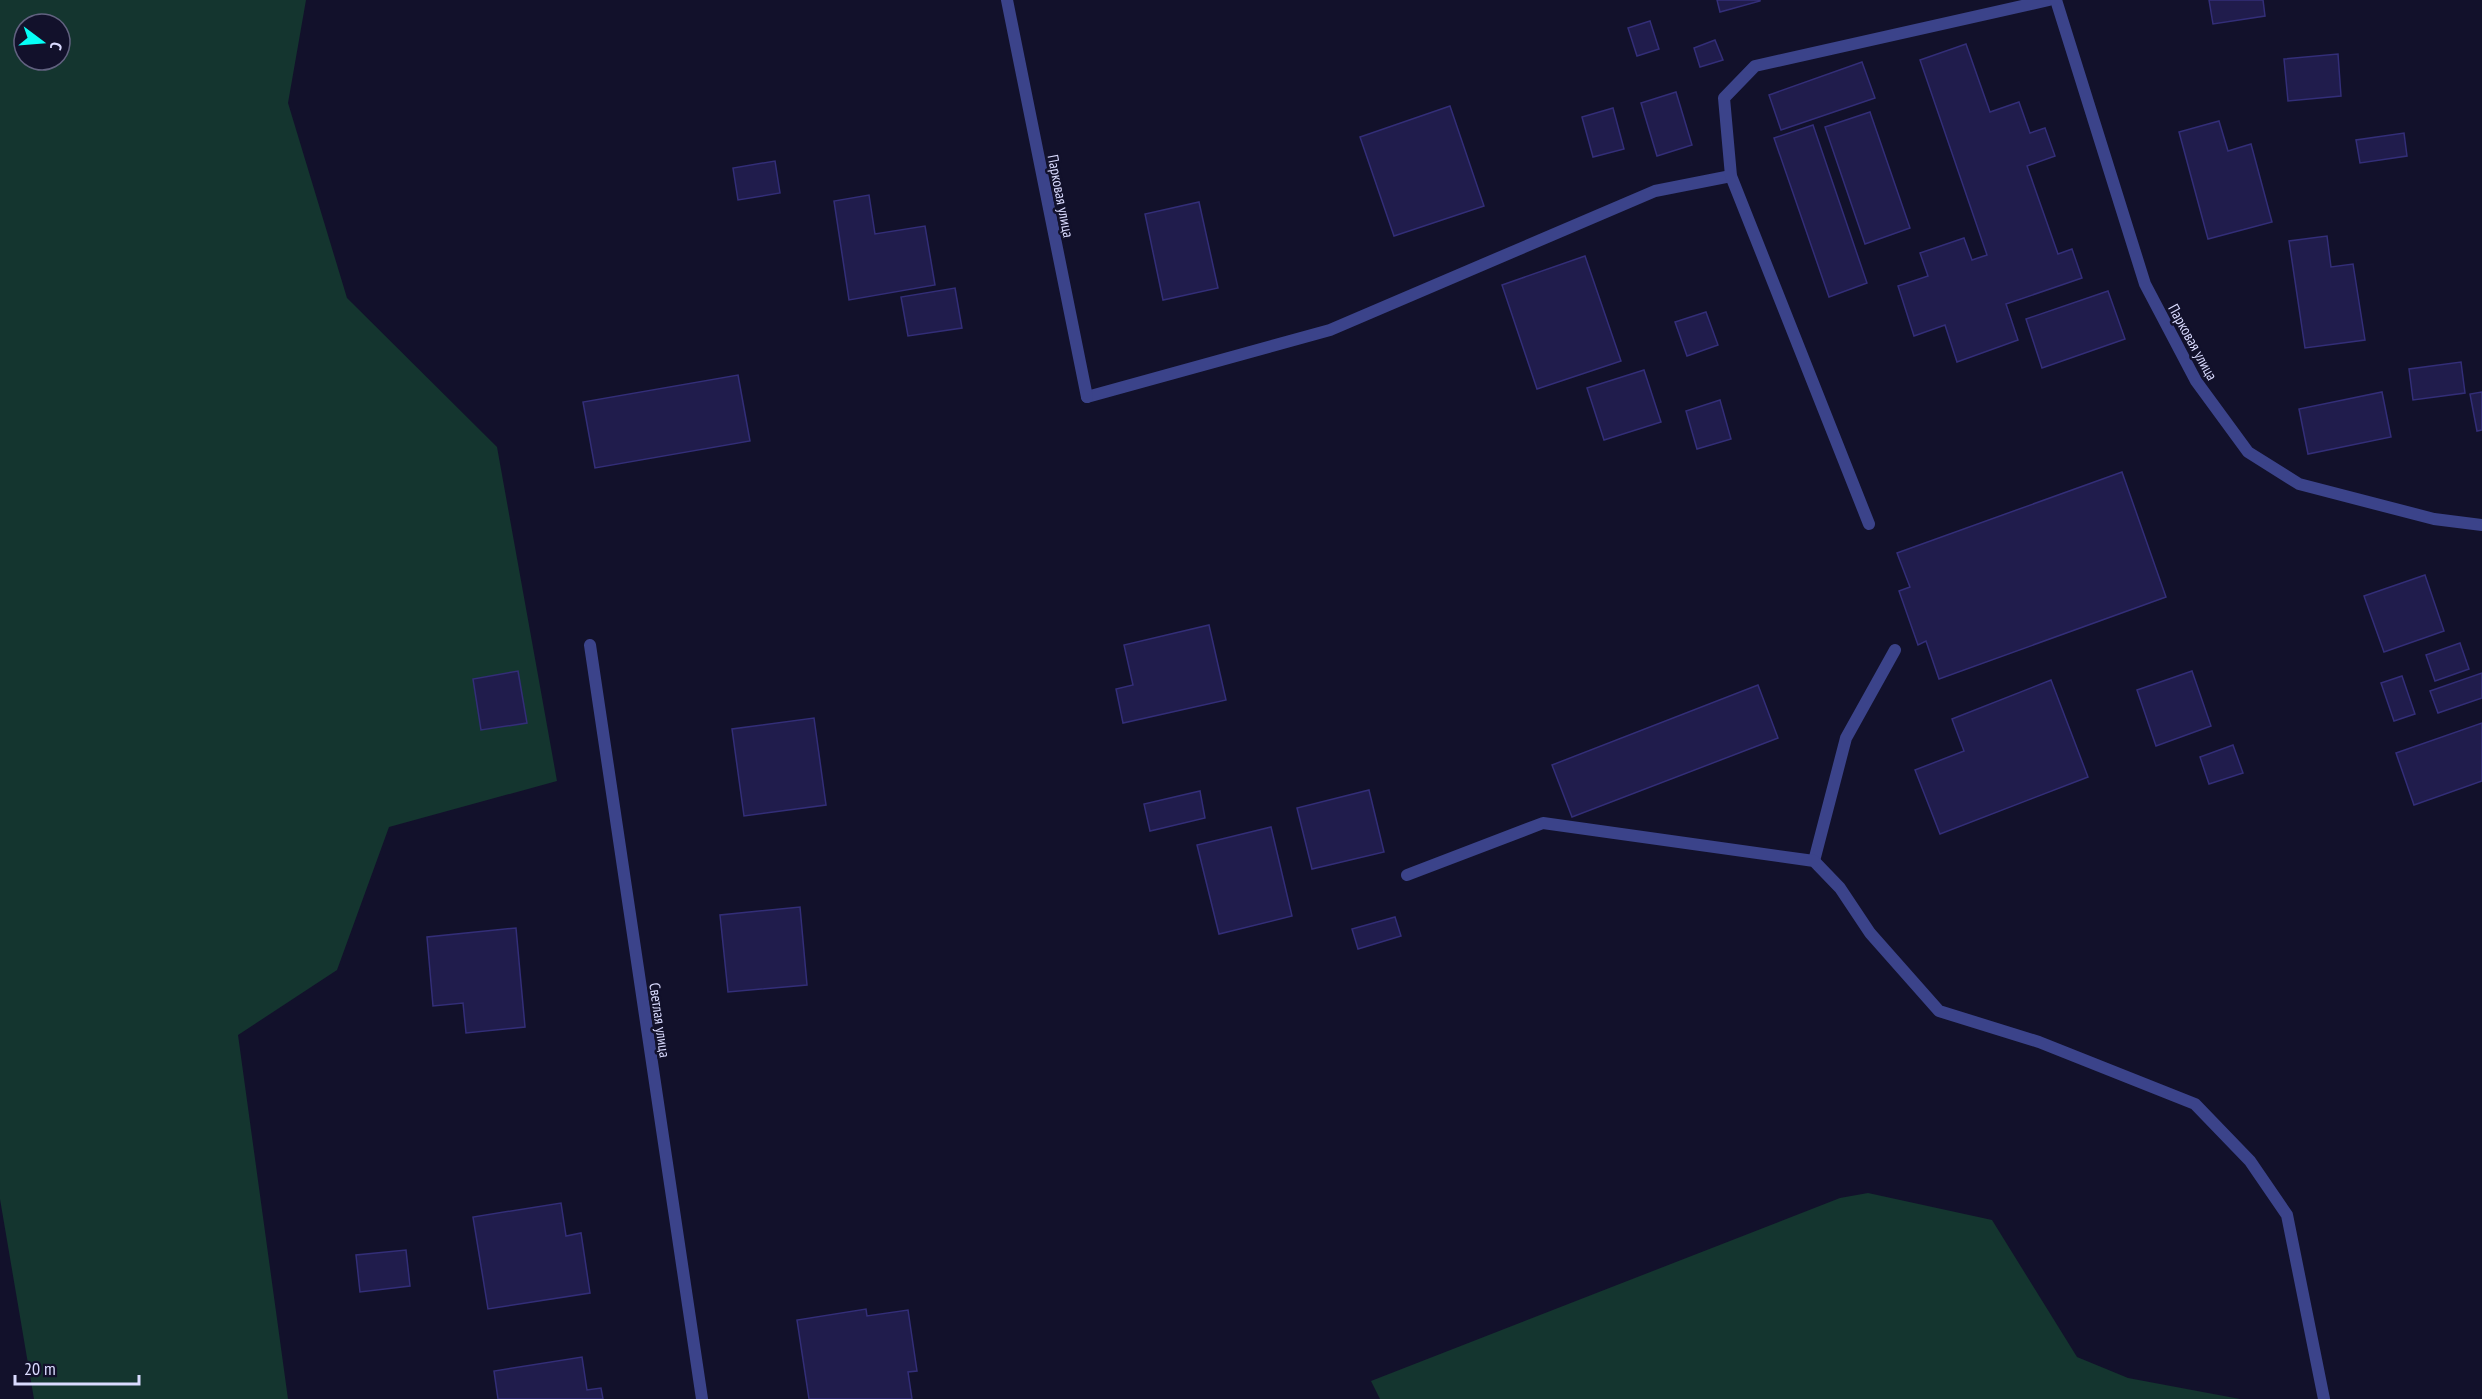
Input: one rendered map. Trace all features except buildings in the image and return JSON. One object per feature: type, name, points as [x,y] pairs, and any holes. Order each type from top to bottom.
[{"type":"street","name":"Парковая улица","points":[[1007,0],[1087,397],[1330,330],[1655,191],[1731,176]]},
{"type":"street","points":[[1869,524],[1731,176],[1724,98],[1755,66],[2049,0]]},
{"type":"street","name":"Парковая улица","points":[[2056,0],[2145,284],[2196,381],[2248,452],[2299,484],[2434,519],[2482,525]]},
{"type":"street","name":"Светлая улица","points":[[590,645],[702,1399]]},
{"type":"street","points":[[1814,861],[1846,738],[1895,650]]},
{"type":"street","points":[[1407,875],[1542,824],[1814,861],[1840,888],[1870,933],[1939,1011],[2039,1042],[2194,1104],[2250,1161],[2287,1215],[2324,1399]]},
{"type":"green space","points":[[0,0],[306,0],[288,103],[347,298],[497,447],[557,781],[389,827],[337,970],[238,1035],[288,1399],[34,1399],[0,1199]]},
{"type":"green space","points":[[1868,1193],[1992,1220],[2077,1357],[2128,1378],[2240,1399],[1380,1399],[1371,1381],[1840,1198]]}]
